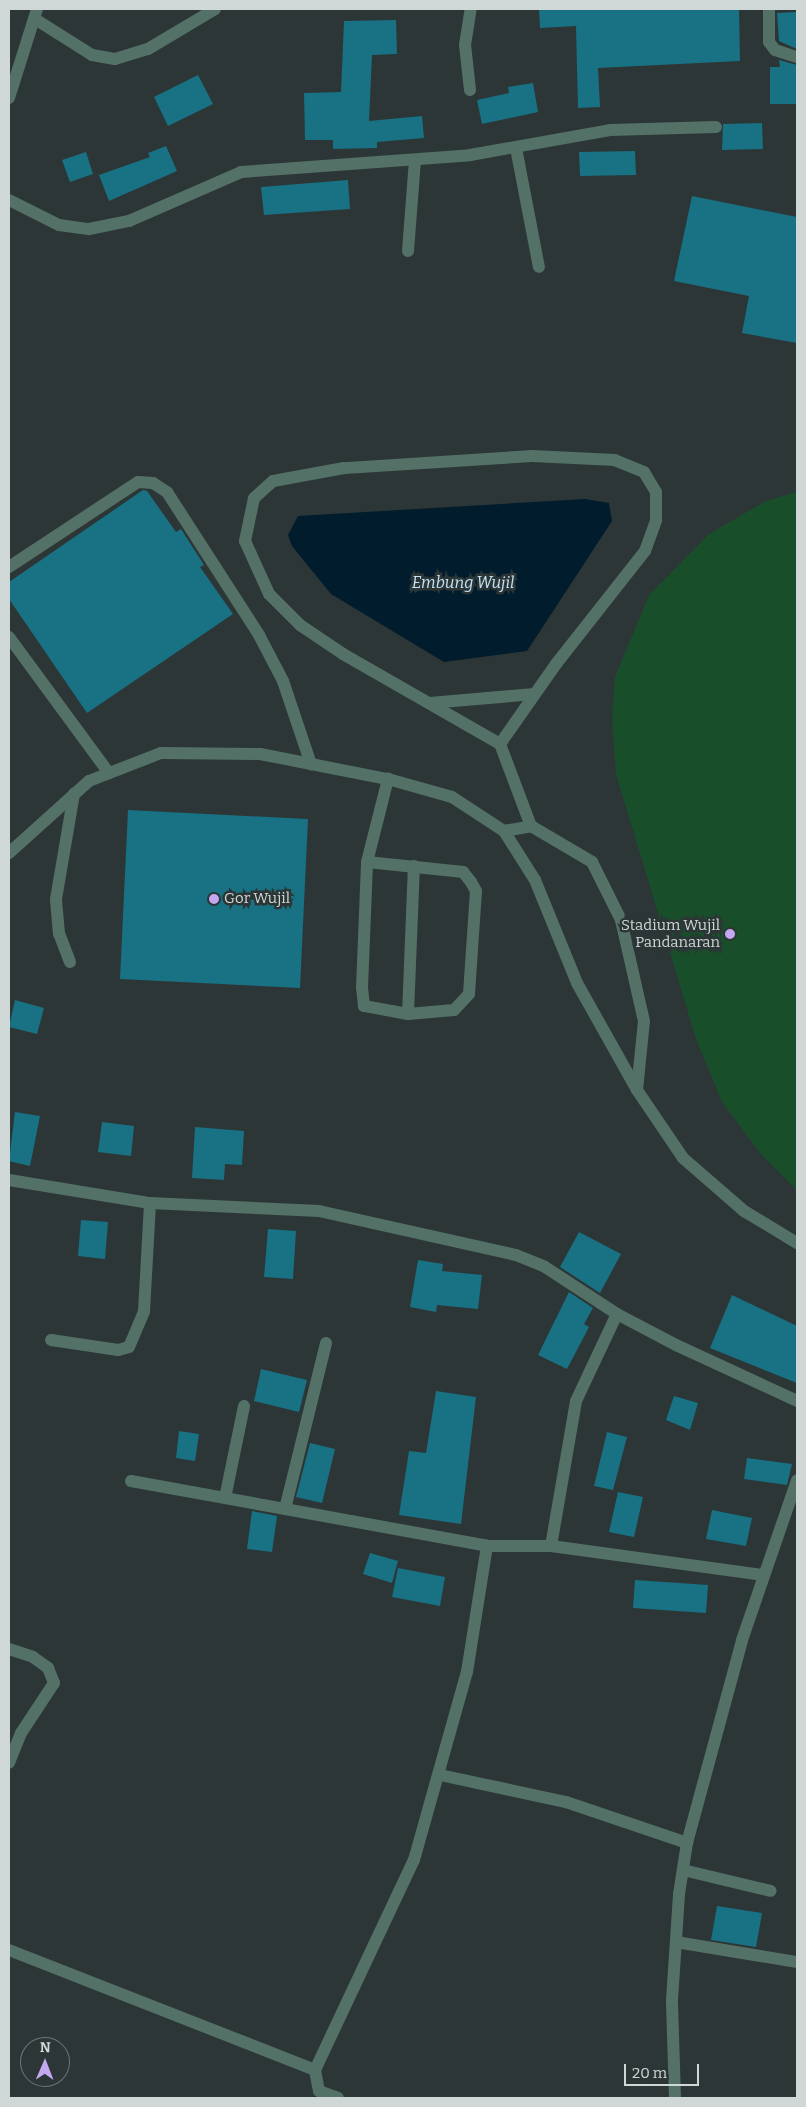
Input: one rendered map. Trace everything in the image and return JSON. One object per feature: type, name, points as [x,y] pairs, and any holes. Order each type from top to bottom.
[{"type":"street","points":[[9,98],[36,14],[92,55],[115,59],[148,49],[215,9]]},
{"type":"street","points":[[470,90],[465,45],[471,9]]},
{"type":"street","points":[[769,9],[769,42],[775,50],[797,57]]},
{"type":"street","points":[[9,200],[59,225],[89,229],[129,221],[241,172],[415,160],[516,148],[610,130],[716,127]]},
{"type":"street","points":[[516,148],[539,268]]},
{"type":"street","points":[[408,251],[415,160]]},
{"type":"street","points":[[500,744],[535,694],[646,551],[656,520],[656,492],[644,472],[615,460],[532,456],[344,468],[273,481],[254,498],[245,541],[269,594],[300,625],[343,654],[500,744],[531,826],[592,862],[621,920],[644,1021],[637,1090]]},
{"type":"street","points":[[9,567],[138,482],[153,483],[167,492],[259,635],[283,680],[311,764]]},
{"type":"street","points":[[9,637],[109,773]]},
{"type":"street","points":[[430,703],[535,694]]},
{"type":"street","points":[[9,853],[89,780],[161,753],[260,754],[388,779],[452,797],[504,831],[535,880],[577,982],[637,1090],[683,1158],[744,1211],[797,1243]]},
{"type":"street","points":[[367,862],[464,872],[476,891],[469,994],[454,1010],[408,1014],[364,1006],[362,988],[367,862],[388,779]]},
{"type":"street","points":[[70,962],[58,934],[56,899],[74,794]]},
{"type":"street","points":[[504,831],[531,826]]},
{"type":"street","points":[[408,1014],[414,866]]},
{"type":"street","points":[[9,1180],[150,1203],[318,1211],[452,1239],[545,1267],[617,1314],[797,1401]]},
{"type":"street","points":[[51,1340],[118,1350],[129,1347],[144,1311],[150,1203]]},
{"type":"street","points":[[551,1546],[576,1401],[617,1314]]},
{"type":"street","points":[[285,1509],[326,1343]]},
{"type":"street","points":[[225,1498],[244,1406]]},
{"type":"street","points":[[675,2098],[672,2000],[682,1870],[687,1843],[762,1575],[797,1480]]},
{"type":"street","points":[[131,1481],[487,1546],[551,1546],[762,1575]]},
{"type":"street","points":[[338,2098],[318,2094],[315,2070],[414,1860],[440,1775],[467,1672],[487,1546]]},
{"type":"street","points":[[9,1649],[48,1668],[54,1683],[21,1732],[9,1763]]},
{"type":"street","points":[[440,1775],[566,1802],[687,1843]]},
{"type":"street","points":[[682,1870],[771,1891]]},
{"type":"street","points":[[676,1942],[797,1962]]},
{"type":"street","points":[[9,1950],[315,2070]]},
{"type":"green space","name":"Stadium Wujil Pandanaran","points":[[797,492],[797,1190],[760,1153],[722,1102],[696,1039],[616,774],[612,720],[615,677],[649,595],[709,534],[766,501]]},
{"type":"water","name":"Embung Wujil","points":[[585,499],[609,503],[612,521],[527,651],[444,662],[331,594],[292,546],[288,535],[298,516]]},
{"type":"building","points":[[539,9],[739,9],[740,61],[598,68],[600,107],[578,108],[576,26],[540,28]]},
{"type":"building","points":[[797,12],[797,49],[779,41],[777,13]]},
{"type":"building","points":[[396,20],[397,54],[372,55],[369,121],[422,116],[424,138],[377,142],[377,148],[333,149],[333,140],[305,140],[304,93],[341,92],[344,21]]},
{"type":"building","points":[[779,60],[797,65],[797,104],[770,104],[770,67],[780,67]]},
{"type":"building","points":[[198,75],[213,104],[168,126],[154,97]]},
{"type":"building","points":[[533,83],[538,112],[482,124],[477,100],[509,93],[508,87]]},
{"type":"building","points":[[762,123],[763,149],[722,150],[723,124]]},
{"type":"building","points":[[166,146],[177,171],[109,201],[99,175],[150,157],[148,153]]},
{"type":"building","points":[[635,151],[636,175],[580,176],[579,152]]},
{"type":"building","points":[[86,152],[93,174],[70,182],[62,160]]},
{"type":"building","points":[[348,180],[350,209],[264,215],[261,187]]},
{"type":"building","points":[[692,196],[797,217],[797,343],[742,333],[749,296],[674,281]]},
{"type":"building","points":[[143,490],[147,491],[176,532],[181,529],[204,565],[200,567],[233,614],[87,713],[9,599],[9,582]]},
{"type":"building","name":"Gor Wujil","points":[[128,810],[308,819],[300,988],[120,979]]},
{"type":"building","points":[[15,1000],[44,1008],[37,1034],[9,1027]]},
{"type":"building","points":[[15,1112],[40,1116],[30,1166],[9,1161]]},
{"type":"building","points":[[102,1122],[134,1126],[131,1156],[98,1152]]},
{"type":"building","points":[[195,1127],[244,1131],[242,1165],[225,1164],[224,1180],[192,1178]]},
{"type":"building","points":[[81,1220],[108,1222],[105,1259],[78,1256]]},
{"type":"building","points":[[268,1229],[296,1231],[293,1279],[264,1277]]},
{"type":"building","points":[[579,1232],[621,1254],[600,1293],[560,1267]]},
{"type":"building","points":[[418,1260],[443,1264],[442,1271],[482,1275],[478,1309],[437,1305],[436,1312],[410,1307]]},
{"type":"building","points":[[569,1292],[593,1308],[584,1324],[589,1327],[567,1369],[538,1355]]},
{"type":"building","points":[[732,1295],[797,1326],[797,1383],[710,1348]]},
{"type":"building","points":[[261,1369],[307,1380],[299,1412],[254,1401]]},
{"type":"building","points":[[436,1391],[476,1397],[461,1524],[399,1515],[409,1451],[426,1453]]},
{"type":"building","points":[[674,1396],[698,1403],[690,1430],[666,1420]]},
{"type":"building","points":[[179,1431],[199,1434],[195,1461],[176,1458]]},
{"type":"building","points":[[607,1432],[627,1437],[613,1490],[594,1486]]},
{"type":"building","points":[[310,1443],[335,1449],[322,1503],[296,1497]]},
{"type":"building","points":[[747,1458],[792,1464],[787,1485],[744,1479]]},
{"type":"building","points":[[618,1492],[643,1497],[634,1537],[609,1532]]},
{"type":"building","points":[[712,1510],[752,1518],[746,1546],[706,1539]]},
{"type":"building","points":[[252,1511],[277,1516],[272,1552],[247,1549]]},
{"type":"building","points":[[370,1553],[398,1561],[392,1583],[363,1574]]},
{"type":"building","points":[[398,1568],[445,1577],[440,1606],[392,1597]]},
{"type":"building","points":[[635,1580],[708,1585],[706,1613],[633,1608]]},
{"type":"building","points":[[717,1906],[762,1913],[756,1947],[711,1940]]},
{"type":"place","name":"Gor Wujil","points":[[214,899]]},
{"type":"place","name":"Stadium Wujil Pandanaran","points":[[730,934]]}]
